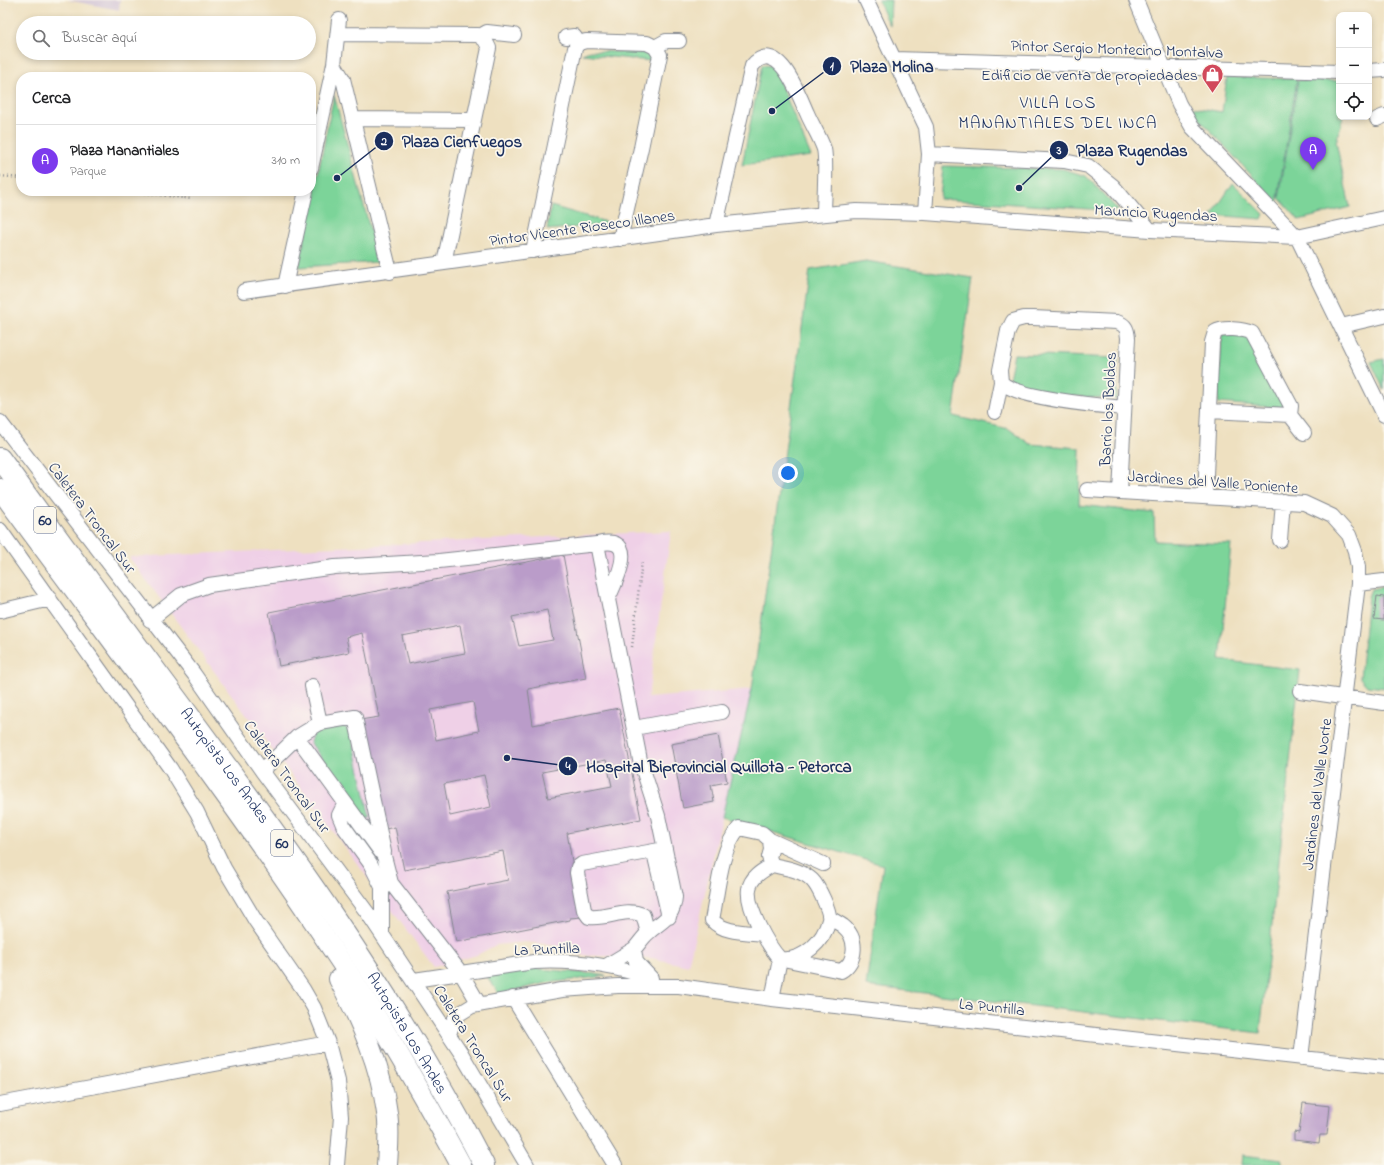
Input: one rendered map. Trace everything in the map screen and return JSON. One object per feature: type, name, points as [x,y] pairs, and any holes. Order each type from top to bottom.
[{"type":"highway","name":"Autopista Los Andes","points":[[0,458],[89,582],[224,763],[338,921],[412,1037],[484,1165]]},
{"type":"highway","name":"Autopista Los Andes","points":[[0,489],[299,899],[370,1007],[462,1165]]},
{"type":"highway","points":[[299,899],[346,992],[366,1036],[375,1064],[387,1113],[387,1165]]},
{"type":"street","points":[[866,0],[926,127],[929,154],[925,213]]},
{"type":"street","points":[[1136,0],[1179,104],[1192,127],[1297,237],[1384,416]]},
{"type":"street","points":[[316,145],[334,64],[339,34],[339,20]]},
{"type":"street","points":[[483,38],[487,32],[514,35]]},
{"type":"street","points":[[339,34],[483,38]]},
{"type":"street","points":[[566,37],[574,36],[579,43]]},
{"type":"street","points":[[444,263],[489,48],[483,38]]},
{"type":"street","points":[[533,251],[575,48],[579,43],[586,41],[647,43],[655,47],[660,55],[620,239]]},
{"type":"street","points":[[655,47],[666,41],[679,41]]},
{"type":"street","points":[[716,225],[752,66],[756,61],[764,58],[771,58],[778,62],[788,74],[824,150],[824,214]]},
{"type":"street","name":"Pintor Sergio Montecino Montalva","points":[[894,59],[1336,72]]},
{"type":"street","points":[[334,64],[343,79],[390,272]]},
{"type":"street","points":[[1372,71],[1384,70]]},
{"type":"street","points":[[353,119],[474,120]]},
{"type":"street","points":[[929,154],[1064,160],[1088,166],[1113,186],[1150,230]]},
{"type":"street","points":[[285,286],[305,196]]},
{"type":"street","name":"Pintor Vicente Rioseco Illanes","points":[[244,291],[390,272],[444,263],[716,225],[856,211],[925,213]]},
{"type":"street","name":"Mauricio Rugendas","points":[[925,213],[1150,230],[1297,237],[1384,218]]},
{"type":"street","points":[[1341,326],[1384,316]]},
{"type":"street","name":"Barrio los Boldos","points":[[1001,382],[1000,370],[1008,331],[1013,321],[1024,318],[1033,318],[1123,324],[1127,328],[1128,338],[1120,492]]},
{"type":"street","points":[[1205,497],[1212,342],[1215,332],[1219,330],[1247,331],[1252,333],[1290,406],[1290,415],[1304,433]]},
{"type":"street","points":[[995,412],[1001,382],[1013,389],[1055,400],[1124,408]]},
{"type":"street","points":[[1209,412],[1290,415]]},
{"type":"street","name":"Caletera Troncal Sur","points":[[0,422],[150,620],[194,674],[262,771],[382,934],[414,980],[484,1089],[526,1165]]},
{"type":"street","name":"Jardines del Valle Poniente","points":[[1087,490],[1282,501],[1304,504],[1332,516],[1349,535]]},
{"type":"street","points":[[1280,540],[1282,501]]},
{"type":"street","points":[[0,530],[183,788],[224,868],[255,920],[307,995],[328,1043],[338,1080],[340,1103],[337,1165]]},
{"type":"street","name":"Jardines del Valle Norte","points":[[1301,1058],[1358,584],[1358,567],[1355,551],[1349,535]]},
{"type":"street","points":[[150,620],[181,595],[209,585],[335,567],[440,561],[615,543],[621,547],[624,556],[608,599]]},
{"type":"street","points":[[597,544],[640,760],[658,816],[660,853],[675,897],[674,906],[669,917],[648,933],[634,949],[606,966]]},
{"type":"street","points":[[1358,584],[1384,581]]},
{"type":"street","points":[[0,611],[50,599]]},
{"type":"street","points":[[312,686],[320,723]]},
{"type":"street","points":[[1300,691],[1384,703]]},
{"type":"street","points":[[634,728],[722,712]]},
{"type":"street","points":[[262,771],[297,737],[320,723],[356,717],[384,856],[392,883],[461,973],[479,1004]]},
{"type":"street","points":[[297,737],[384,856]]},
{"type":"street","points":[[343,806],[339,815],[344,827],[370,863],[382,887],[382,934]]},
{"type":"street","points":[[763,934],[728,930],[717,926],[712,920],[725,857],[732,837],[740,828],[762,834],[770,840],[823,864]]},
{"type":"street","points":[[770,840],[771,850],[769,856],[772,865]]},
{"type":"street","points":[[648,933],[643,915],[632,911],[598,918],[589,917],[584,910],[577,873],[578,867],[582,864],[660,853]]},
{"type":"street","points":[[772,865],[793,870],[812,880],[824,899],[830,918],[844,927],[854,941],[854,954],[848,967],[841,972],[784,959],[763,934],[753,913],[749,889],[757,874],[772,865]]},
{"type":"street","points":[[784,959],[799,957],[811,948],[823,935],[830,918]]},
{"type":"street","points":[[634,949],[636,962],[651,978]]},
{"type":"street","points":[[772,999],[784,959]]},
{"type":"street","name":"La Puntilla","points":[[414,980],[534,962],[552,961],[606,966],[679,986]]},
{"type":"street","name":"La Puntilla","points":[[449,1034],[450,1027],[459,1014],[479,1004],[588,988],[618,986],[679,986],[772,999],[1384,1067]]},
{"type":"street","points":[[513,998],[615,1165]]},
{"type":"street","points":[[0,1104],[328,1043]]},
{"type":"path","points":[[0,176],[16,178]]},
{"type":"path","points":[[168,196],[192,199]]},
{"type":"path","points":[[619,652],[632,648],[642,561]]},
{"type":"shaded area","points":[[67,0],[120,0],[119,10]]},
{"type":"shaded area","points":[[671,531],[648,698],[752,689],[688,966],[652,958],[577,955],[555,945],[525,942],[496,945],[477,955],[434,967],[129,557]]},
{"type":"green space","points":[[878,0],[891,0],[890,26]]},
{"type":"green space","points":[[590,51],[647,53],[651,61],[582,54]]},
{"type":"green space","points":[[762,65],[773,66],[811,156],[742,165]]},
{"type":"green space","points":[[1227,77],[1297,79],[1277,203],[1194,113],[1193,107],[1222,112]]},
{"type":"green space","points":[[1298,80],[1336,81],[1336,120],[1342,120],[1336,142],[1350,207],[1299,220],[1279,198]]},
{"type":"green space","points":[[334,95],[379,262],[299,267],[313,196],[316,196],[316,183]]},
{"type":"green space","points":[[943,166],[1063,169],[1086,176],[1119,211],[940,199]]},
{"type":"green space","points":[[1233,183],[1264,214],[1262,219],[1212,215]]},
{"type":"green space","points":[[551,206],[613,224],[547,230]]},
{"type":"green space","points":[[866,261],[973,278],[953,416],[1009,429],[1030,444],[1080,448],[1079,505],[1154,513],[1155,541],[1231,544],[1220,660],[1300,670],[1260,1033],[866,986],[883,865],[722,817],[752,689],[810,270]]},
{"type":"green space","points":[[1222,334],[1250,336],[1285,408],[1218,403]]},
{"type":"green space","points":[[1014,354],[1118,358],[1116,399],[1058,395],[1009,379]]},
{"type":"green space","points":[[1384,359],[1384,390],[1371,362]]},
{"type":"green space","points":[[1384,587],[1384,688],[1367,686],[1360,678],[1368,597],[1371,589]]},
{"type":"green space","points":[[342,726],[351,730],[370,818],[364,819],[310,742],[313,733]]},
{"type":"green space","points":[[530,968],[606,976],[546,983],[499,994],[484,972]]},
{"type":"green space","points":[[1243,1155],[1282,1160],[1282,1165],[1242,1165]]},
{"type":"building","points":[[563,555],[586,678],[528,689],[533,725],[619,708],[641,819],[567,833],[582,917],[570,918],[570,920],[456,942],[447,892],[508,880],[503,851],[404,870],[395,827],[381,830],[360,720],[379,717],[362,633],[346,637],[349,652],[279,666],[269,612]],"holes":[[[547,610],[553,640],[519,646],[512,617]],[[460,625],[465,653],[408,664],[402,636]],[[473,702],[479,731],[436,740],[430,710]],[[606,760],[612,786],[548,798],[542,772]],[[484,775],[491,807],[450,816],[444,784]]]},
{"type":"building","points":[[1377,596],[1384,597],[1384,620],[1374,619]]},
{"type":"building","points":[[718,735],[727,782],[711,785],[714,802],[683,808],[671,744]]},
{"type":"building","points":[[1303,1103],[1330,1106],[1327,1135],[1320,1135],[1319,1143],[1294,1140],[1294,1132],[1299,1133]]},
{"type":"place","name":"Edificio de venta de propiedades","points":[[1213,94]]},
{"type":"place","name":"Plaza Molina","points":[[772,111]]},
{"type":"place","name":"Plaza Manantiales","points":[[1313,170]]},
{"type":"place","name":"Plaza Cienfuegos","points":[[337,178]]},
{"type":"place","name":"Plaza Rugendas","points":[[1019,188]]},
{"type":"place","name":"Hospital Biprovincial Quillota - Petorca","points":[[507,758]]},
{"type":"district","name":"VILLA LOS MANANTIALES DEL INCA","points":[[1058,112]]}]
